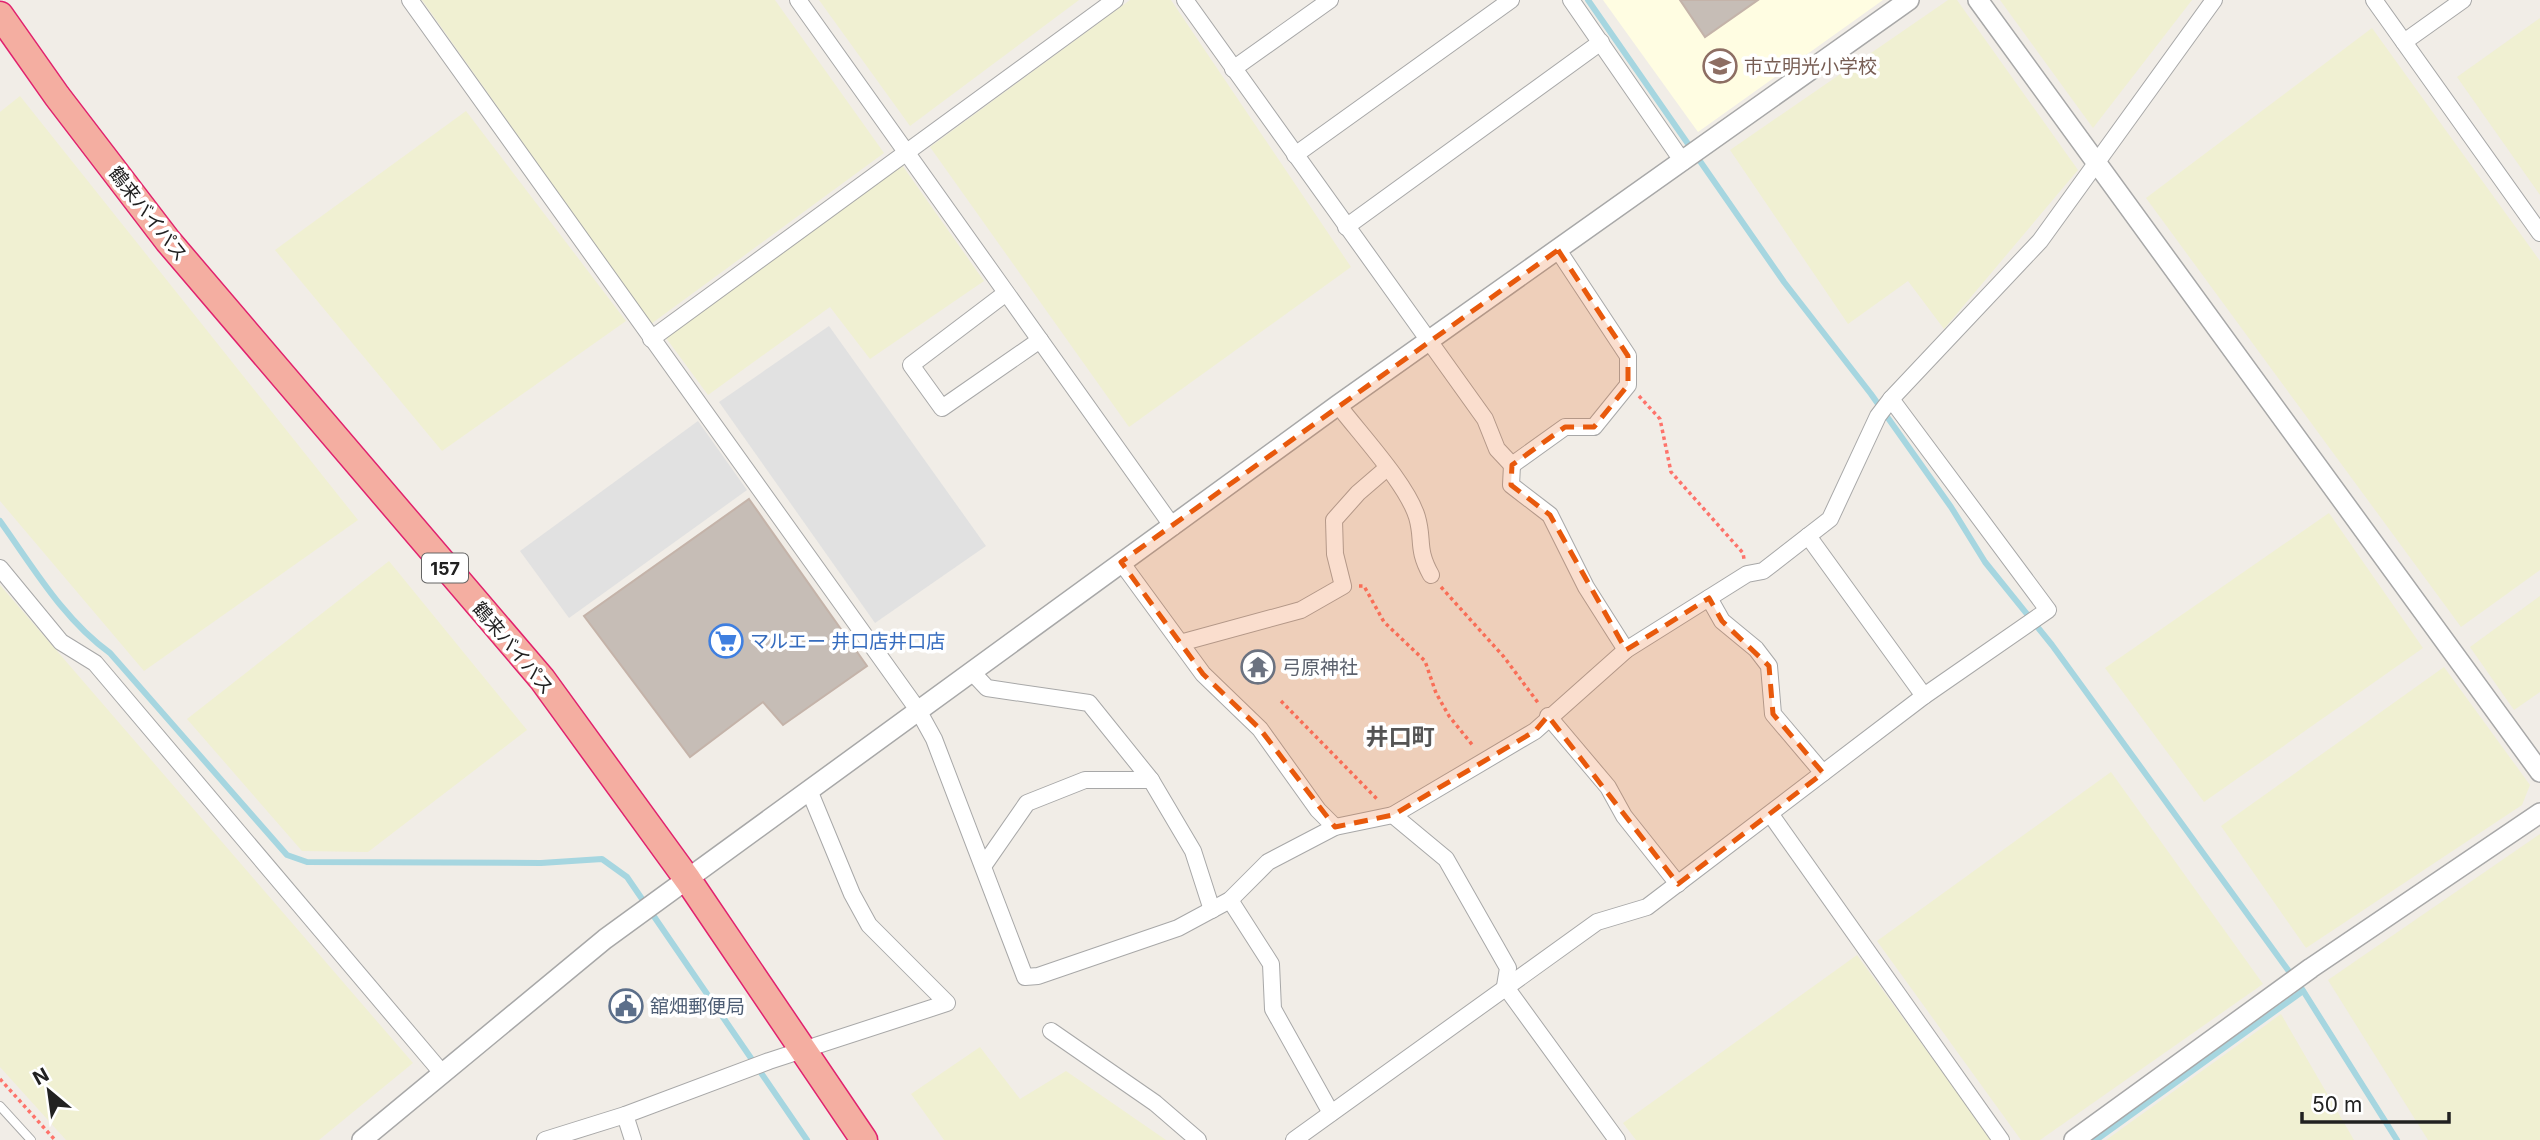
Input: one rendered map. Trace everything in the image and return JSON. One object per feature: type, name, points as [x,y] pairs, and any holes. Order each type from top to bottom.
[{"type":"highway","name":"鶴来バイパス","points":[[2,23],[168,241],[541,679],[688,880],[864,1140]]},
{"type":"street","points":[[410,0],[918,710],[934,739],[1025,977],[1038,976],[1178,928],[1230,900],[1268,862],[1335,827],[1393,815],[1535,732],[1548,716],[1626,650],[1746,574],[1763,571],[1829,519],[1885,406],[2040,242],[2214,0]]},
{"type":"street","points":[[798,0],[1173,527]]},
{"type":"street","points":[[651,339],[1115,0]]},
{"type":"street","points":[[1185,0],[1485,419],[1497,449],[1512,465],[1511,485],[1550,515],[1586,587],[1626,650]]},
{"type":"street","points":[[1233,68],[1329,0]]},
{"type":"street","points":[[1295,155],[1511,0]]},
{"type":"street","points":[[1572,0],[1601,42],[1692,156]]},
{"type":"street","points":[[362,1140],[605,939],[1338,405],[1431,342],[1909,0]]},
{"type":"street","points":[[1978,0],[2540,772]]},
{"type":"street","points":[[2374,0],[2540,233]]},
{"type":"street","points":[[2404,42],[2463,0]]},
{"type":"street","points":[[1346,227],[1601,42]]},
{"type":"street","points":[[1512,465],[1564,427],[1594,427],[1628,385],[1628,356],[1558,250]]},
{"type":"street","points":[[1006,293],[911,365],[942,408],[1040,340]]},
{"type":"street","points":[[1338,405],[1387,468],[1417,518],[1420,556],[1431,575]]},
{"type":"street","points":[[1294,1140],[1597,922],[1647,908],[1924,695],[2048,610],[1885,406]]},
{"type":"street","points":[[1180,643],[1301,610],[1343,586],[1335,554],[1334,520],[1358,493],[1387,468]]},
{"type":"street","points":[[1808,536],[1924,695]]},
{"type":"street","points":[[1121,562],[1203,674],[1260,729],[1318,810],[1335,827]]},
{"type":"street","points":[[0,568],[61,642],[95,663],[443,1074]]},
{"type":"street","points":[[1709,598],[1722,621],[1756,649],[1769,666],[1773,713],[1823,774]]},
{"type":"street","points":[[971,671],[987,688],[1089,703],[1151,780],[1193,852],[1212,909]]},
{"type":"street","points":[[1548,716],[1608,787],[1624,816],[1678,884]]},
{"type":"street","points":[[984,865],[1027,803],[1085,780],[1151,780]]},
{"type":"street","points":[[545,1140],[625,1115],[763,1063],[947,1003],[869,925],[852,894],[809,790]]},
{"type":"street","points":[[2074,1140],[2311,968],[2540,813]]},
{"type":"street","points":[[1771,814],[2001,1140]]},
{"type":"street","points":[[1393,815],[1446,859],[1508,968],[1505,986],[1617,1140]]},
{"type":"street","points":[[1230,900],[1271,964],[1273,1009],[1331,1113]]},
{"type":"street","points":[[1051,1031],[1155,1103],[1198,1140]]},
{"type":"street","points":[[625,1115],[633,1140]]},
{"type":"lane","points":[[0,1105],[31,1140]]},
{"type":"path","points":[[1628,385],[1660,419],[1671,472],[1742,554],[1746,574]]},
{"type":"path","points":[[1431,575],[1504,657],[1548,716]]},
{"type":"path","points":[[1343,586],[1364,586],[1384,622],[1425,661],[1436,693],[1449,716],[1471,741],[1483,763]]},
{"type":"path","points":[[1281,701],[1393,815]]},
{"type":"path","points":[[0,1079],[55,1140]]},
{"type":"highlighted area","points":[[1558,250],[1628,356],[1628,385],[1594,427],[1565,427],[1512,465],[1511,485],[1550,515],[1626,650],[1709,598],[1722,621],[1769,666],[1773,714],[1823,773],[1678,884],[1548,716],[1535,731],[1393,815],[1335,827],[1260,729],[1203,674],[1121,562]]},
{"type":"shaded area","name":"市立明光小学校","points":[[1603,0],[1883,0],[1698,132]]},
{"type":"shaded area","points":[[829,326],[986,546],[875,623],[719,402]]},
{"type":"shaded area","points":[[698,421],[747,490],[569,618],[520,551]]},
{"type":"green space","points":[[422,0],[775,0],[884,153],[651,324]]},
{"type":"green space","points":[[819,0],[1079,0],[910,126]]},
{"type":"green space","points":[[1130,0],[1171,0],[1351,267],[1129,427],[930,147]]},
{"type":"green space","points":[[1948,0],[1957,0],[2078,170],[1944,329],[1908,281],[1848,324],[1730,150]]},
{"type":"green space","points":[[2000,0],[2192,0],[2093,128]]},
{"type":"green space","points":[[2540,18],[2540,195],[2457,77]]},
{"type":"green space","points":[[2372,28],[2540,261],[2540,570],[2461,627],[2146,198]]},
{"type":"green space","points":[[20,96],[358,520],[144,671],[0,501],[0,112]]},
{"type":"green space","points":[[466,111],[626,321],[442,451],[275,250]]},
{"type":"green space","points":[[902,165],[984,281],[870,359],[830,307],[708,395],[666,338]]},
{"type":"green space","points":[[2329,513],[2423,648],[2204,802],[2105,668]]},
{"type":"green space","points":[[389,561],[527,730],[368,852],[302,851],[187,719]]},
{"type":"green space","points":[[0,585],[413,1063],[319,1140],[66,1140],[0,1067]]},
{"type":"green space","points":[[2540,596],[2540,692],[2514,710],[2470,647]]},
{"type":"green space","points":[[2444,667],[2530,785],[2522,805],[2306,948],[2221,826]]},
{"type":"green space","points":[[2111,772],[2263,984],[2040,1140],[2021,1140],[1877,941]]},
{"type":"green space","points":[[2540,834],[2540,1140],[2428,1140],[2328,980]]},
{"type":"green space","points":[[1857,955],[1992,1140],[1636,1140],[1623,1123]]},
{"type":"green space","points":[[2281,1014],[2354,1140],[2106,1140]]},
{"type":"green space","points":[[980,1047],[1020,1099],[1066,1071],[1166,1140],[944,1140],[911,1094]]},
{"type":"building","points":[[1680,0],[1758,0],[1705,37]]},
{"type":"building","name":"マルエー 井口店井口店","points":[[749,499],[867,666],[783,725],[763,702],[690,757],[584,616]]},
{"type":"waterway","points":[[1588,0],[1784,282],[1871,394],[1951,507],[1985,562],[2052,645],[2288,970]]},
{"type":"waterway","points":[[0,521],[63,608],[110,653],[287,855],[307,862],[541,863],[602,859],[627,877],[807,1140]]},
{"type":"waterway","points":[[2302,989],[2397,1140]]},
{"type":"waterway","points":[[2096,1140],[2303,991]]},
{"type":"place","name":"市立明光小学校","points":[[1720,66]]},
{"type":"place","name":"マルエー 井口店井口店","points":[[726,641]]},
{"type":"place","name":"弓原神社","points":[[1258,667]]},
{"type":"place","name":"舘畑郵便局","points":[[626,1006]]},
{"type":"district","name":"井口町","points":[[1400,737]]}]
